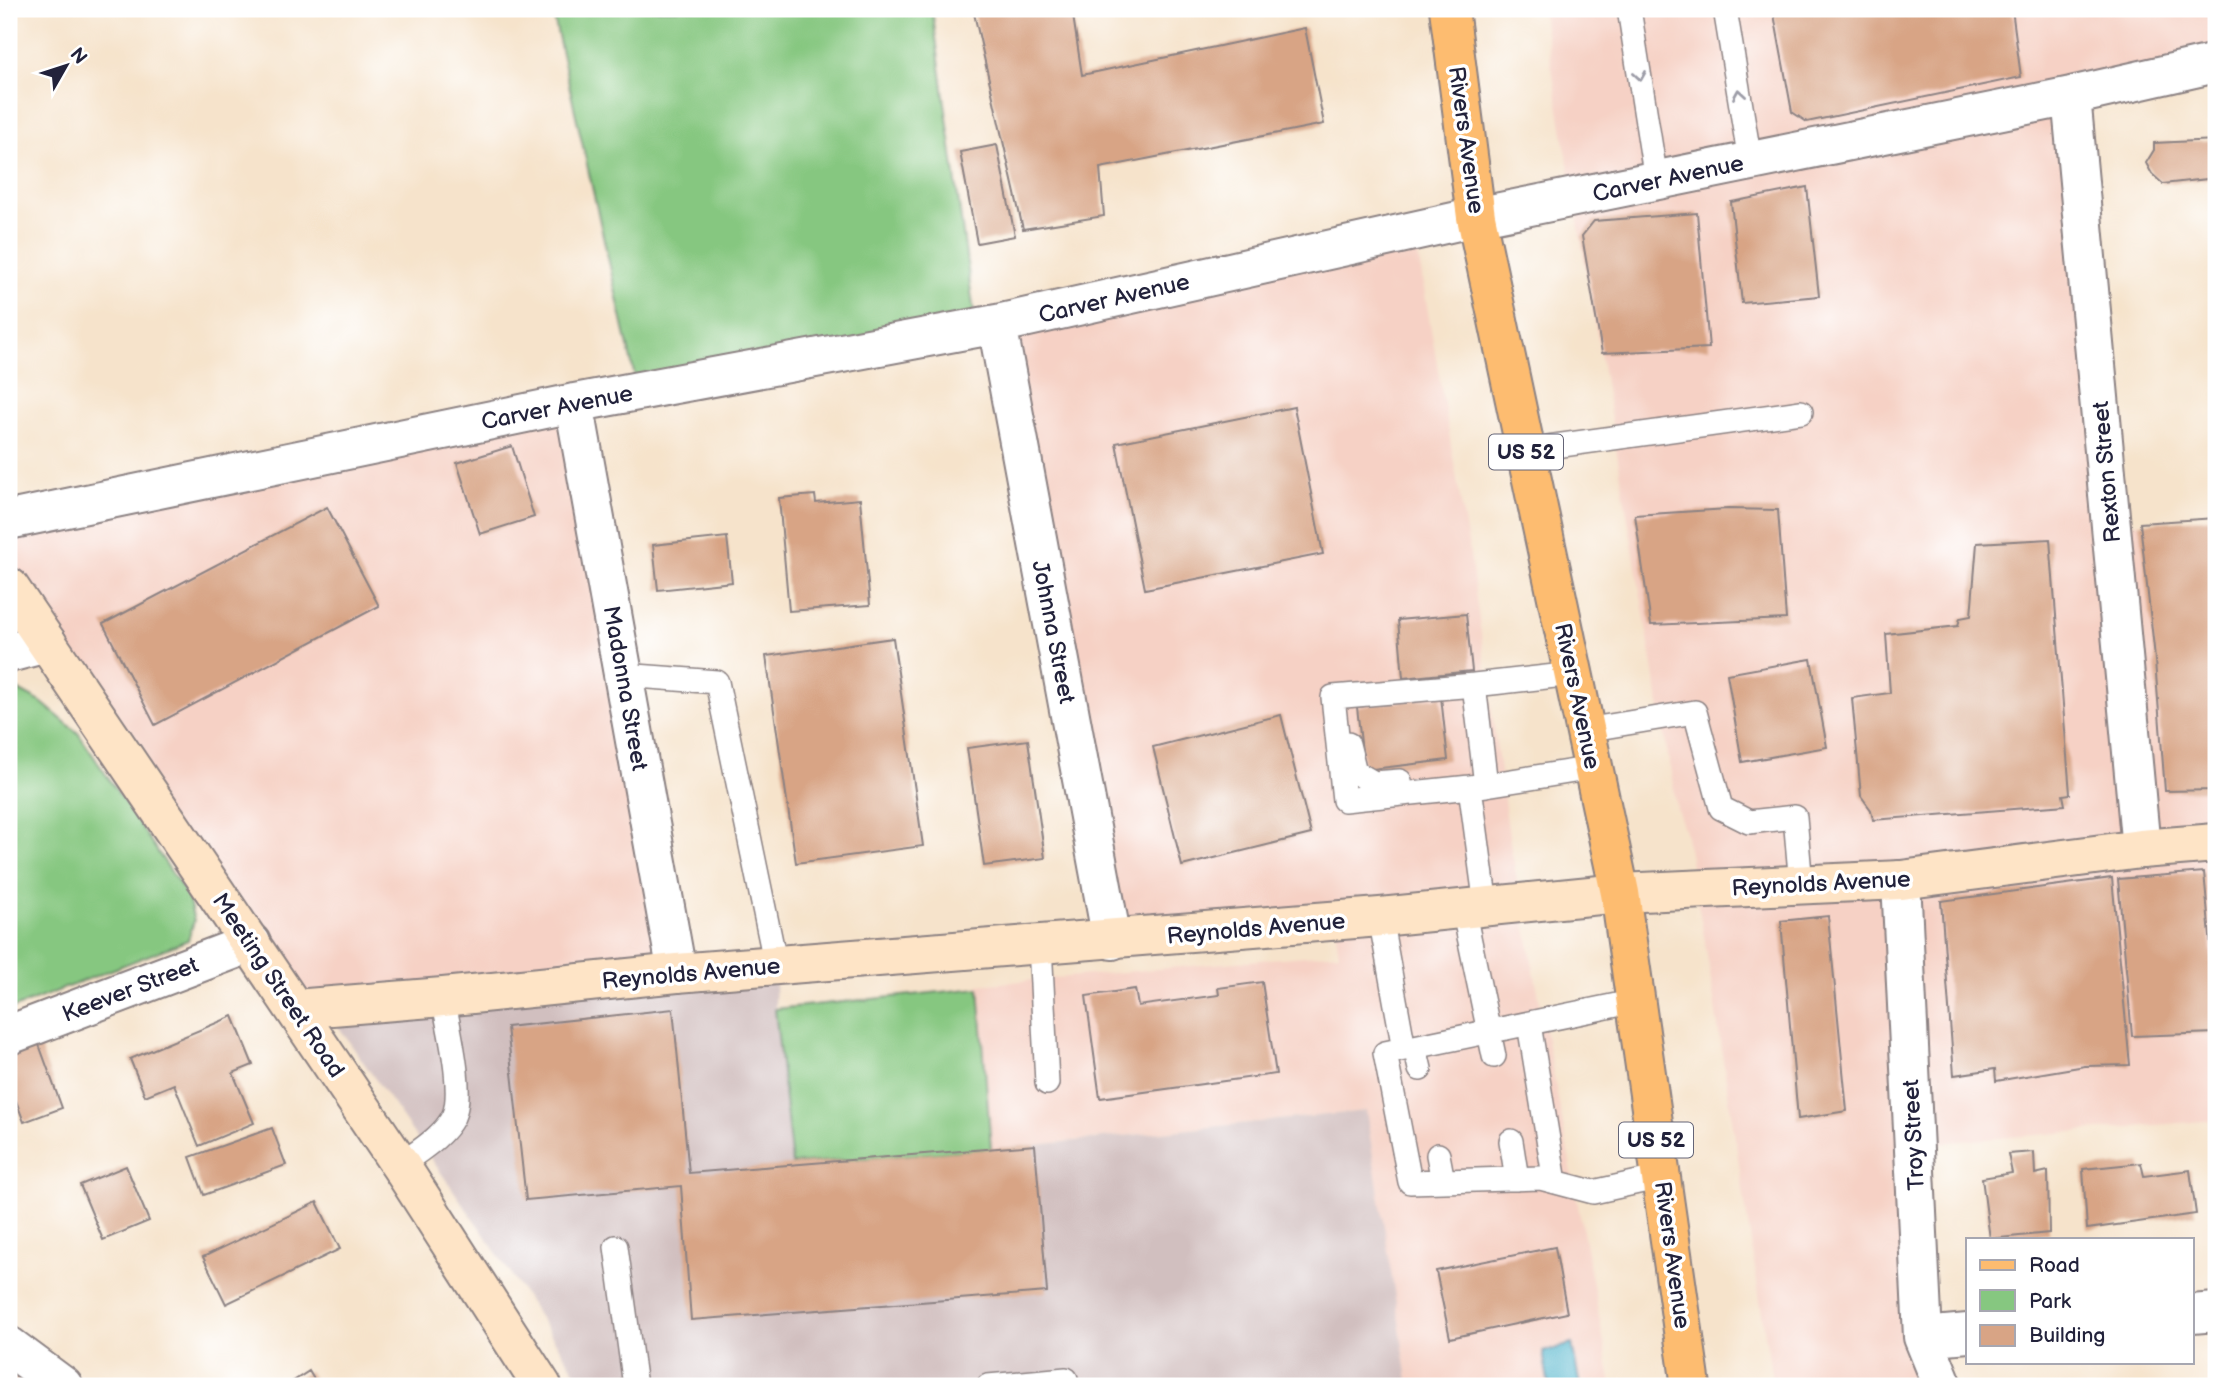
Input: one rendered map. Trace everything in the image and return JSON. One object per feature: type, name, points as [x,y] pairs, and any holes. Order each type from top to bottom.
[{"type":"main road","name":"Rivers Avenue","points":[[1449,9],[1476,217],[1620,893],[1691,1386]]},
{"type":"street","name":"Carver Avenue","points":[[9,520],[574,403],[997,324],[1476,217],[2071,96],[2216,63]]},
{"type":"street","name":"Rexton Street","points":[[2071,96],[2141,849]]},
{"type":"street","name":"Johnna Street","points":[[997,324],[1112,940]]},
{"type":"street","name":"Madonna Street","points":[[574,403],[677,973]]},
{"type":"street","name":"Meeting Street Road","points":[[9,587],[400,1165],[542,1386]]},
{"type":"street","points":[[9,653],[47,643]]},
{"type":"street","name":"Reynolds Avenue","points":[[295,1009],[677,973],[1380,918],[1620,893],[1901,880],[2141,849],[2216,843]]},
{"type":"street","name":"Troy Street","points":[[1901,880],[1923,1337],[1943,1386]]},
{"type":"street","name":"Keever Street","points":[[9,1035],[251,943]]},
{"type":"street","points":[[2194,1314],[2216,1312]]},
{"type":"street","points":[[1923,1337],[1966,1333]]},
{"type":"street","points":[[9,1346],[62,1386]]},
{"type":"lane","points":[[1629,9],[1657,180]]},
{"type":"lane","points":[[1725,9],[1750,161]]},
{"type":"lane","points":[[1526,450],[1801,412]]},
{"type":"lane","points":[[1573,674],[1333,697],[1344,800],[1470,786],[1594,768]]},
{"type":"lane","points":[[623,675],[717,682],[776,966]]},
{"type":"lane","points":[[1474,685],[1470,786],[1474,907],[1494,1056]]},
{"type":"lane","points":[[1585,730],[1695,712],[1721,808],[1749,822],[1795,817],[1801,885]]},
{"type":"lane","points":[[1380,918],[1413,1055]]},
{"type":"lane","points":[[1040,945],[1047,1083]]},
{"type":"lane","points":[[400,1165],[435,1137],[453,1117],[458,1090],[443,997]]},
{"type":"lane","points":[[1636,1000],[1490,1032],[1413,1055],[1385,1053],[1410,1182],[1540,1178],[1593,1192],[1661,1177]]},
{"type":"lane","points":[[1529,1024],[1555,1182]]},
{"type":"lane","points":[[1511,1140],[1517,1179]]},
{"type":"lane","points":[[1438,1155],[1443,1181]]},
{"type":"lane","points":[[615,1247],[635,1386]]},
{"type":"lane","points":[[988,1386],[1066,1379]]},
{"type":"shaded area","points":[[1542,9],[2216,9],[2216,63],[2089,91],[2111,525],[2216,518],[2216,1120],[1914,1145],[1924,1386],[1773,1386],[1705,942],[1685,831],[1677,809]]},
{"type":"shaded area","points":[[1414,231],[1470,555],[1510,843],[1612,1386],[1409,1386],[1365,1111],[991,1149],[978,985],[1339,953],[1334,922],[1112,940],[997,324]]},
{"type":"shaded area","points":[[574,403],[677,973],[295,1009],[9,587],[9,520]]},
{"type":"shaded area","points":[[776,966],[775,1009],[793,1164],[1035,1145],[1366,1111],[1409,1386],[585,1386],[484,1234],[324,1006]]},
{"type":"green space","points":[[552,9],[932,9],[976,328],[638,391]]},
{"type":"green space","points":[[9,685],[41,702],[78,733],[188,897],[194,921],[188,940],[9,1010]]},
{"type":"green space","points":[[979,988],[991,1149],[792,1164],[775,1009]]},
{"type":"water","points":[[1572,1344],[1580,1386],[1549,1386],[1543,1352]]},
{"type":"building","points":[[973,9],[1072,9],[1082,75],[1305,28],[1324,124],[1100,168],[1104,216],[1023,229]]},
{"type":"building","points":[[1773,9],[2012,9],[2021,77],[1807,122],[1792,112]]},
{"type":"building","points":[[2216,140],[2216,178],[2163,184],[2152,174],[2146,163],[2154,150],[2154,143]]},
{"type":"building","points":[[997,145],[1015,236],[977,243],[960,152]]},
{"type":"building","points":[[1807,187],[1819,296],[1742,303],[1731,202]]},
{"type":"building","points":[[1697,213],[1709,348],[1602,353],[1582,236],[1594,221]]},
{"type":"building","points":[[1294,407],[1323,554],[1145,589],[1116,443]]},
{"type":"building","points":[[512,446],[534,517],[480,534],[457,463]]},
{"type":"building","points":[[815,495],[816,503],[860,499],[870,605],[789,611],[779,498]]},
{"type":"building","points":[[327,507],[379,606],[155,725],[103,624]]},
{"type":"building","points":[[1728,509],[1778,510],[1786,619],[1651,625],[1635,515]]},
{"type":"building","points":[[2216,518],[2216,790],[2165,791],[2154,648],[2140,523]]},
{"type":"building","points":[[727,537],[732,582],[658,590],[653,545]]},
{"type":"building","points":[[2050,539],[2070,794],[2063,795],[2065,805],[1873,820],[1871,810],[1861,796],[1852,698],[1890,693],[1886,634],[1958,626],[1960,618],[1971,616],[1977,543]]},
{"type":"building","points":[[1466,614],[1472,671],[1403,678],[1398,620]]},
{"type":"building","points":[[893,638],[923,846],[796,863],[766,656]]},
{"type":"building","points":[[1811,659],[1827,747],[1742,762],[1727,674]]},
{"type":"building","points":[[1441,697],[1448,760],[1364,770],[1357,707]]},
{"type":"building","points":[[1281,715],[1311,834],[1182,866],[1153,747]]},
{"type":"building","points":[[1028,740],[1045,858],[984,866],[967,748]]},
{"type":"building","points":[[2204,872],[2216,1002],[2216,1033],[2132,1036],[2118,879]]},
{"type":"building","points":[[2112,878],[2130,1065],[2085,1066],[1996,1081],[1995,1069],[1954,1075],[1941,901]]},
{"type":"building","points":[[1828,916],[1847,1111],[1798,1119],[1781,921]]},
{"type":"building","points":[[1262,982],[1276,1074],[1100,1098],[1086,996],[1135,989],[1138,1006],[1219,995],[1218,988]]},
{"type":"building","points":[[673,1009],[689,1173],[1035,1145],[1047,1292],[691,1320],[681,1186],[526,1200],[507,1027]]},
{"type":"building","points":[[233,1016],[253,1065],[233,1073],[254,1123],[199,1146],[174,1084],[145,1096],[130,1059]]},
{"type":"building","points":[[37,1039],[62,1108],[24,1122],[9,1082],[9,1049]]},
{"type":"building","points":[[272,1128],[286,1165],[204,1195],[190,1157]]},
{"type":"building","points":[[2034,1152],[2035,1174],[2048,1171],[2049,1233],[1990,1238],[1982,1178],[2012,1173],[2008,1154]]},
{"type":"building","points":[[2141,1163],[2144,1176],[2190,1170],[2196,1214],[2087,1229],[2083,1169]]},
{"type":"building","points":[[126,1166],[149,1221],[103,1240],[80,1185]]},
{"type":"building","points":[[317,1202],[340,1249],[226,1304],[203,1257]]},
{"type":"building","points":[[1555,1247],[1567,1313],[1450,1338],[1436,1271]]},
{"type":"building","points":[[15,1366],[26,1386],[9,1386],[9,1369]]},
{"type":"building","points":[[309,1371],[318,1386],[286,1386]]}]
